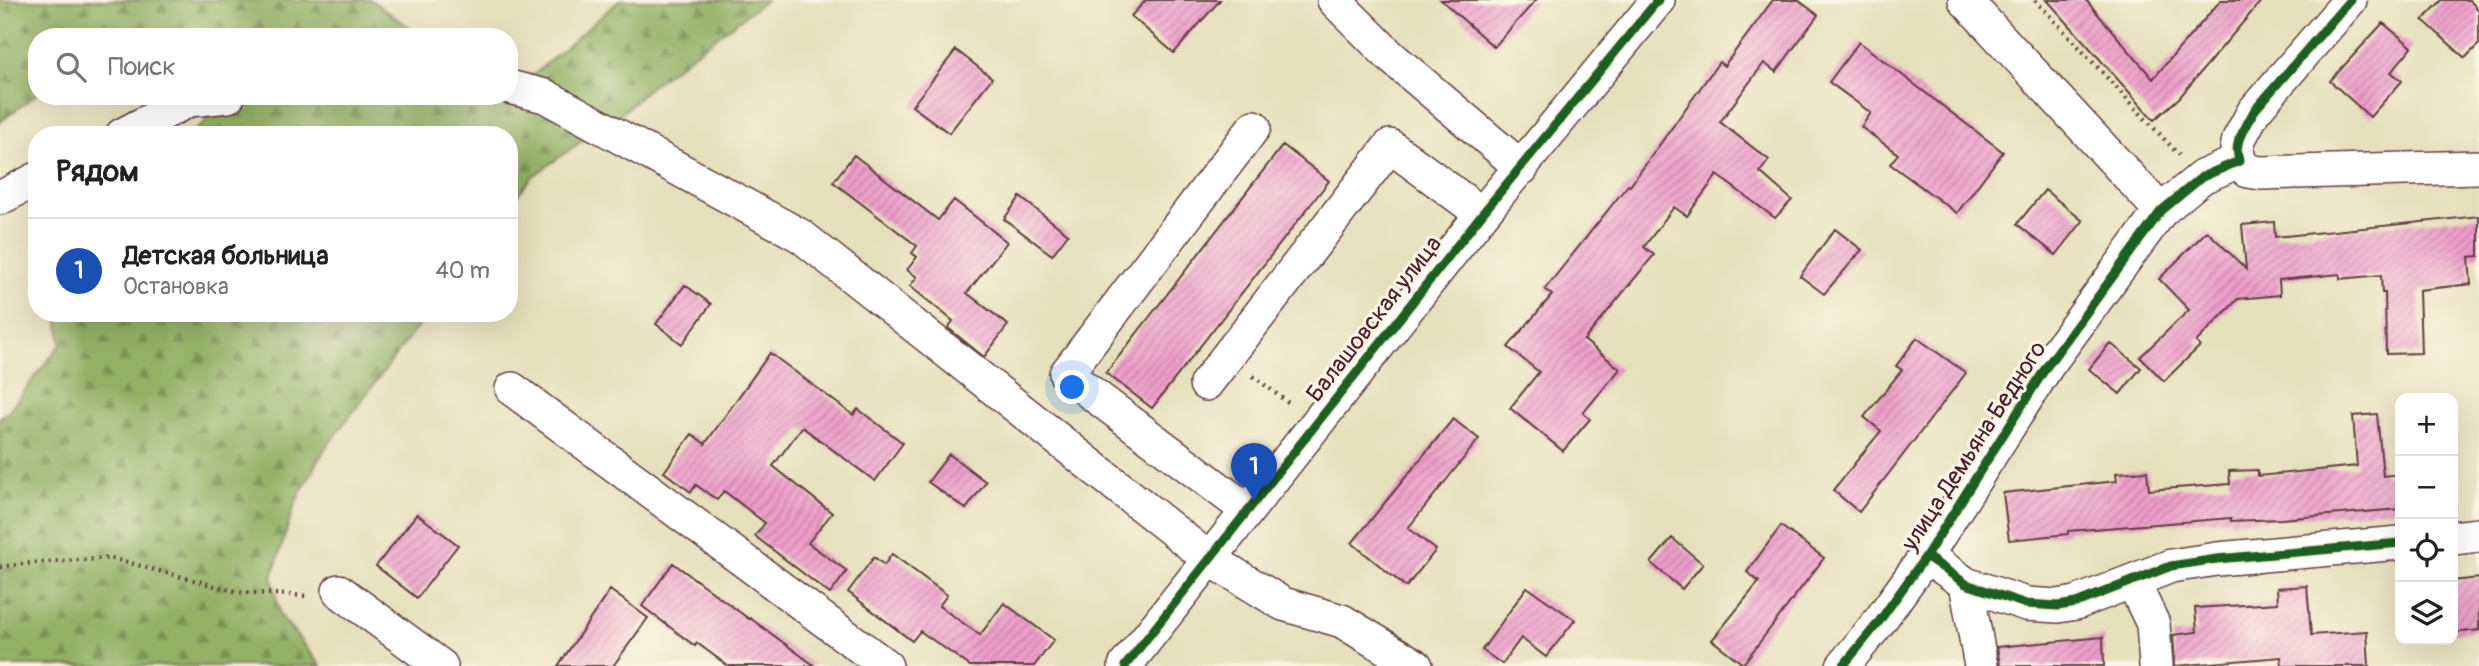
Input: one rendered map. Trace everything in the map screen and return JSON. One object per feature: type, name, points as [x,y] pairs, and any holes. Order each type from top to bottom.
[{"type":"street","points":[[1335,0],[1399,64],[1522,167]]},
{"type":"street","name":"Балашовская улица","points":[[1125,666],[1482,214],[1658,0]]},
{"type":"street","points":[[1965,0],[2161,211]]},
{"type":"street","points":[[2350,0],[2254,111],[2239,139],[2239,161],[2248,171],[2261,173],[2479,167]]},
{"type":"street","points":[[518,89],[545,96],[801,236],[1208,558],[1283,604],[1342,621],[1416,666]]},
{"type":"street","points":[[138,126],[179,105]]},
{"type":"street","points":[[1247,510],[1066,374],[1254,127]]},
{"type":"street","points":[[1206,384],[1390,146],[1482,214]]},
{"type":"street","name":"улица Демьяна Бедного","points":[[1843,666],[1926,556],[2048,366],[2161,211],[2202,177],[2239,161]]},
{"type":"street","points":[[0,198],[28,183]]},
{"type":"street","points":[[513,389],[886,666]]},
{"type":"street","points":[[2458,538],[2479,536]]},
{"type":"street","points":[[1926,556],[1966,584],[2026,604],[2058,606],[2076,603],[2172,566],[2217,559],[2395,543]]},
{"type":"street","points":[[2133,582],[2153,624],[2156,666]]},
{"type":"street","points":[[1966,584],[1981,666]]},
{"type":"street","points":[[339,591],[441,666]]},
{"type":"path","points":[[2035,0],[2202,177]]},
{"type":"path","points":[[0,567],[111,558],[238,592],[301,597],[339,591]]},
{"type":"green space","points":[[0,0],[371,0],[410,28],[28,28],[28,101],[0,122]]},
{"type":"green space","points":[[620,0],[766,0],[652,85],[624,111],[532,177],[518,195],[518,126],[200,126],[215,105],[518,105],[518,88]]},
{"type":"green space","points":[[59,322],[421,322],[324,450],[295,503],[272,577],[280,615],[321,666],[0,666],[0,417],[6,414],[61,344]]},
{"type":"building","points":[[1146,0],[1220,0],[1174,53],[1131,16]]},
{"type":"building","points":[[1441,0],[1536,0],[1494,47]]},
{"type":"building","points":[[1773,0],[1798,0],[1818,15],[1776,72],[1764,63],[1720,122],[1769,160],[1760,172],[1792,200],[1775,218],[1717,175],[1687,216],[1674,207],[1644,247],[1654,255],[1584,340],[1620,369],[1583,413],[1590,419],[1563,451],[1510,408],[1539,372],[1508,347],[1552,295],[1545,289],[1628,185],[1630,186],[1719,62],[1724,66]]},
{"type":"building","points":[[2047,0],[2086,0],[2153,79],[2221,0],[2262,0],[2179,98],[2154,120]]},
{"type":"building","points":[[2442,0],[2469,0],[2479,10],[2479,44],[2465,58],[2423,20]]},
{"type":"building","points":[[2383,23],[2412,47],[2391,72],[2402,81],[2370,117],[2330,81]]},
{"type":"building","points":[[1859,42],[2003,152],[1957,213],[1890,164],[1898,154],[1861,127],[1871,113],[1829,82]]},
{"type":"building","points":[[956,50],[992,78],[949,133],[912,106]]},
{"type":"building","points":[[1283,145],[1329,181],[1152,408],[1106,373]]},
{"type":"building","points":[[854,155],[938,220],[954,200],[1007,242],[967,293],[1008,325],[984,357],[948,328],[953,321],[910,286],[917,277],[907,270],[917,257],[912,253],[917,246],[833,182]]},
{"type":"building","points":[[2045,190],[2083,221],[2056,255],[2017,224]]},
{"type":"building","points":[[1020,197],[1068,234],[1052,255],[1004,219]]},
{"type":"building","points":[[2479,216],[2479,256],[2469,257],[2471,284],[2419,290],[2421,353],[2386,354],[2385,293],[2382,293],[2381,275],[2340,279],[2340,274],[2279,280],[2280,295],[2238,299],[2196,342],[2200,346],[2164,381],[2140,357],[2189,310],[2159,279],[2207,231],[2246,269],[2242,225],[2274,222],[2275,237]]},
{"type":"building","points":[[1835,229],[1862,250],[1824,294],[1800,276]]},
{"type":"building","points":[[685,285],[711,304],[682,344],[656,324]]},
{"type":"building","points":[[1917,338],[1966,373],[1859,512],[1833,490],[1881,431],[1864,417],[1902,370],[1896,366]]},
{"type":"building","points":[[2110,343],[2141,368],[2120,394],[2089,369]]},
{"type":"building","points":[[770,353],[853,415],[858,409],[903,443],[875,481],[802,427],[773,466],[832,513],[808,543],[847,571],[830,594],[755,536],[765,523],[724,491],[717,500],[696,485],[691,492],[664,472],[692,434],[705,444]]},
{"type":"building","points":[[2377,414],[2383,476],[2395,475],[2395,509],[2281,519],[2231,521],[2231,518],[2068,531],[2068,534],[2009,540],[2003,493],[2117,481],[2116,473],[2147,471],[2149,490],[2230,484],[2229,471],[2258,470],[2258,476],[2357,466],[2353,416]]},
{"type":"building","points":[[1453,419],[1479,439],[1408,528],[1436,550],[1406,587],[1352,543]]},
{"type":"building","points":[[949,454],[986,482],[966,509],[928,482]]},
{"type":"building","points":[[417,514],[458,545],[417,598],[376,566]]},
{"type":"building","points":[[1781,526],[1824,558],[1743,664],[1712,640],[1759,582],[1747,572]]},
{"type":"building","points":[[1672,538],[1703,564],[1682,589],[1651,563]]},
{"type":"building","points":[[892,554],[947,595],[939,606],[980,635],[1004,603],[1054,640],[1034,666],[970,666],[920,631],[912,641],[848,592],[874,557],[884,565]]},
{"type":"building","points":[[673,563],[815,666],[728,666],[697,643],[695,646],[642,606]]},
{"type":"building","points":[[2479,578],[2479,630],[2458,632],[2458,580]]},
{"type":"building","points":[[2307,586],[2311,635],[2367,631],[2369,666],[2282,666],[2281,657],[2175,666],[2173,635],[2197,632],[2195,608],[2278,603],[2277,588]]},
{"type":"building","points":[[1527,587],[1575,620],[1546,657],[1521,638],[1502,664],[1482,650]]},
{"type":"building","points":[[610,590],[648,618],[613,666],[558,666]]},
{"type":"building","points":[[2103,637],[2104,666],[2000,666],[1997,647]]},
{"type":"cycle path","points":[[1125,666],[1482,214],[1658,0]]},
{"type":"cycle path","points":[[1843,666],[1926,556],[2047,366],[2161,211],[2202,177],[2239,161],[2239,139],[2254,111],[2350,0]]},
{"type":"cycle path","points":[[1926,556],[1966,584],[2026,604],[2058,606],[2076,603],[2171,566],[2217,559],[2395,543]]},
{"type":"place","name":"Детская больница","points":[[1254,501]]}]
